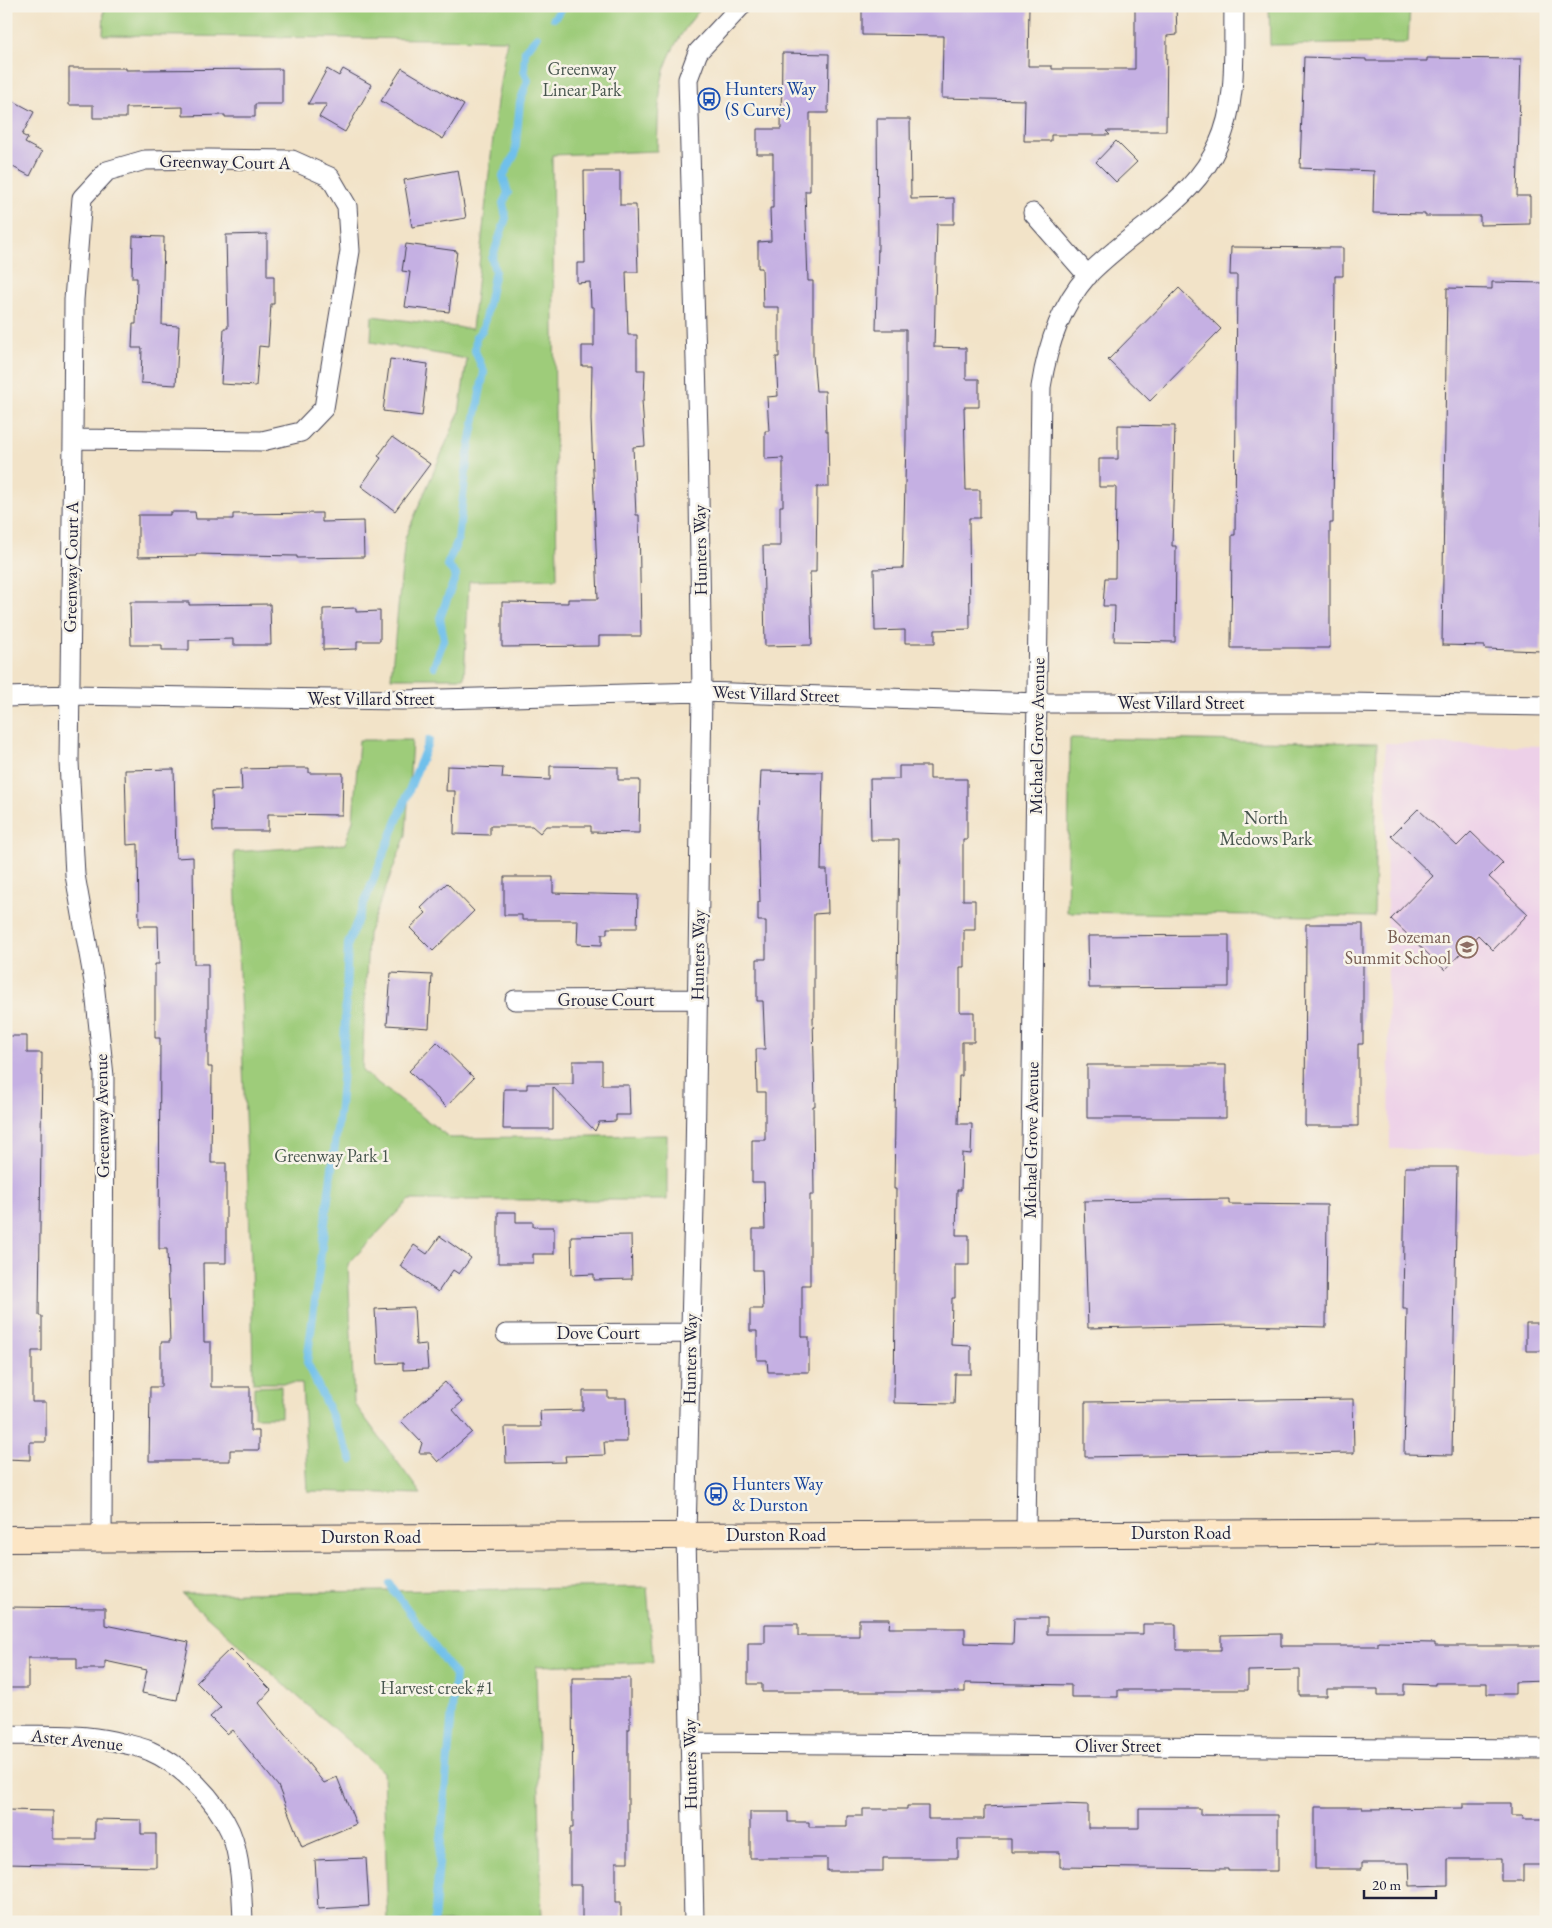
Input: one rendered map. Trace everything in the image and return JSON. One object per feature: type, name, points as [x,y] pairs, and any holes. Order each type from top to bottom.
[{"type":"main road","name":"Durston Road","points":[[6,1539],[1546,1532]]},
{"type":"street","name":"Hunters Way","points":[[694,1922],[686,1535],[702,692],[698,442],[688,79],[698,52],[741,6]]},
{"type":"street","name":"Michael Grove Avenue","points":[[1026,1533],[1041,387],[1044,363],[1055,332],[1074,293],[1088,276],[1121,245],[1175,202],[1188,189],[1210,160],[1219,144],[1228,112],[1232,79],[1234,6]]},
{"type":"street","name":"Greenway Court A","points":[[70,695],[74,300],[82,198],[107,171],[144,160],[292,160],[330,177],[347,206],[350,251],[324,408],[301,432],[262,441],[73,439]]},
{"type":"street","points":[[1033,213],[1088,276]]},
{"type":"street","name":"West Villard Street","points":[[6,697],[70,695],[402,700],[702,692],[1038,703],[1346,703],[1546,706]]},
{"type":"street","name":"Greenway Avenue","points":[[70,695],[69,762],[75,875],[94,982],[104,1076],[102,1540]]},
{"type":"street","name":"Grouse Court","points":[[516,1000],[697,999]]},
{"type":"street","name":"Dove Court","points":[[506,1334],[691,1333]]},
{"type":"street","name":"Aster Avenue","points":[[6,1735],[70,1736],[112,1740],[150,1751],[166,1760],[196,1784],[230,1831],[235,1846],[242,1895],[243,1922]]},
{"type":"street","name":"Oliver Street","points":[[690,1743],[1546,1749]]},
{"type":"shaded area","name":"Bozeman Summit School","points":[[1385,743],[1546,746],[1546,1151],[1390,1149]]},
{"type":"green space","name":"Greenway Linear Park","points":[[104,6],[703,6],[676,43],[663,74],[659,101],[657,151],[552,155],[557,579],[469,581],[464,678],[391,678],[405,538],[459,413],[467,359],[371,342],[372,316],[472,329],[497,101],[507,40],[103,35]]},
{"type":"green space","points":[[1269,6],[1410,6],[1408,43],[1270,45]]},
{"type":"green space","name":"North Medows Park","points":[[1070,738],[1377,743],[1374,917],[1067,912]]},
{"type":"green space","name":"Greenway Park 1","points":[[359,740],[412,740],[406,835],[368,934],[362,1071],[450,1138],[667,1135],[667,1200],[409,1200],[348,1264],[354,1403],[421,1494],[308,1491],[302,1383],[253,1383],[251,1258],[234,852],[345,844],[353,820]]},
{"type":"green space","points":[[281,1386],[281,1417],[254,1417],[254,1387]]},
{"type":"green space","name":"Harvest creek #1","points":[[647,1587],[653,1662],[536,1666],[542,1922],[388,1922],[383,1772],[182,1594]]},
{"type":"building","points":[[862,6],[1029,6],[1028,66],[1052,66],[1052,69],[1135,69],[1135,6],[1176,6],[1177,35],[1167,36],[1166,131],[1106,131],[1110,135],[1051,135],[1051,141],[1024,141],[1025,100],[942,98],[943,36],[862,35]]},
{"type":"building","points":[[782,53],[829,54],[828,113],[810,113],[810,191],[805,191],[808,281],[813,281],[813,355],[816,391],[825,391],[829,487],[817,487],[816,572],[810,572],[812,645],[765,646],[763,546],[780,546],[780,506],[783,506],[783,458],[765,459],[765,431],[769,431],[767,397],[778,396],[776,357],[779,357],[779,307],[763,307],[762,268],[758,268],[758,242],[771,241],[770,208],[773,208],[773,154],[757,154],[757,129],[781,129]]},
{"type":"building","points":[[1304,57],[1366,59],[1366,61],[1427,61],[1427,58],[1521,59],[1517,196],[1530,196],[1530,224],[1480,225],[1480,216],[1425,216],[1425,214],[1373,213],[1374,171],[1300,168]]},
{"type":"building","points":[[69,68],[126,68],[126,70],[282,69],[282,104],[255,104],[255,117],[225,117],[225,115],[183,116],[183,107],[126,108],[126,118],[93,118],[93,105],[69,105]]},
{"type":"building","points":[[402,68],[464,105],[443,139],[381,101]]},
{"type":"building","points":[[327,69],[339,76],[343,69],[372,85],[345,132],[319,117],[327,104],[308,104]]},
{"type":"building","points":[[6,97],[34,112],[22,135],[28,138],[25,143],[42,152],[30,176],[13,167],[6,179]]},
{"type":"building","points":[[877,119],[910,119],[911,199],[954,198],[954,224],[937,224],[934,347],[966,348],[966,379],[979,379],[979,407],[964,407],[966,490],[980,490],[980,518],[969,518],[970,629],[935,630],[935,643],[905,643],[905,630],[875,631],[874,569],[903,568],[906,439],[906,330],[876,330],[878,244]]},
{"type":"building","points":[[1116,141],[1137,162],[1116,182],[1096,162]]},
{"type":"building","points":[[458,170],[466,218],[412,227],[404,180]]},
{"type":"building","points":[[584,171],[620,171],[620,205],[636,205],[638,272],[626,272],[628,335],[637,335],[637,370],[645,370],[644,400],[642,400],[645,446],[633,447],[636,515],[639,515],[641,636],[599,636],[599,646],[502,647],[502,602],[568,603],[568,599],[598,599],[591,419],[592,366],[582,366],[582,346],[594,346],[594,307],[591,307],[590,282],[577,283],[577,263],[585,263]]},
{"type":"building","points":[[267,234],[267,276],[274,276],[274,304],[271,304],[268,347],[259,346],[256,386],[221,384],[224,328],[228,328],[226,235]]},
{"type":"building","points":[[133,236],[164,237],[162,325],[179,326],[176,385],[141,383],[142,348],[132,348],[133,324],[136,324],[137,278],[132,278]]},
{"type":"building","points":[[406,244],[457,251],[449,312],[405,307],[410,272],[402,271]]},
{"type":"building","points":[[1231,247],[1343,248],[1343,276],[1335,276],[1333,523],[1330,523],[1330,648],[1231,648],[1232,535],[1235,535],[1237,275],[1230,275]]},
{"type":"building","points":[[1492,282],[1546,283],[1546,435],[1541,536],[1545,536],[1541,651],[1485,649],[1485,646],[1442,645],[1447,288],[1492,289]]},
{"type":"building","points":[[1179,288],[1221,329],[1150,401],[1108,360]]},
{"type":"building","points":[[390,359],[428,364],[422,416],[383,411]]},
{"type":"building","points":[[1118,425],[1175,426],[1172,546],[1176,546],[1175,642],[1114,641],[1115,606],[1103,606],[1105,578],[1115,578],[1116,487],[1099,487],[1099,459],[1118,459]]},
{"type":"building","points":[[392,437],[430,464],[395,511],[361,486],[381,458],[378,456]]},
{"type":"building","points":[[170,512],[195,512],[196,519],[233,519],[233,514],[322,513],[322,522],[363,521],[364,557],[297,558],[297,556],[196,554],[196,556],[138,557],[138,515],[170,515]]},
{"type":"building","points":[[130,602],[189,602],[189,605],[270,604],[271,645],[233,645],[233,639],[189,640],[189,650],[162,650],[162,645],[131,645]]},
{"type":"building","points":[[356,608],[356,612],[380,611],[380,641],[357,641],[357,649],[323,650],[323,609]]},
{"type":"building","points":[[447,766],[503,768],[502,778],[550,780],[550,766],[618,767],[618,780],[640,780],[639,833],[591,832],[591,826],[546,826],[540,833],[532,826],[490,826],[490,835],[454,834],[455,791],[446,791]]},
{"type":"building","points":[[899,766],[930,766],[930,779],[967,779],[967,840],[963,840],[963,900],[975,900],[975,930],[964,930],[964,967],[960,967],[960,1012],[974,1012],[974,1042],[962,1042],[962,1076],[959,1076],[958,1124],[972,1124],[971,1154],[962,1153],[961,1190],[957,1190],[956,1235],[969,1235],[969,1265],[955,1265],[955,1298],[952,1298],[951,1345],[971,1346],[971,1374],[955,1374],[954,1404],[894,1403],[896,1189],[894,1189],[899,840],[871,840],[870,779],[899,779]]},
{"type":"building","points":[[309,768],[309,773],[343,773],[342,815],[268,814],[268,831],[213,831],[212,791],[242,790],[241,769]]},
{"type":"building","points":[[174,769],[176,858],[193,857],[194,964],[208,964],[208,1067],[212,1067],[211,1163],[226,1163],[226,1263],[203,1263],[204,1342],[211,1342],[211,1387],[250,1387],[250,1431],[259,1431],[259,1450],[230,1450],[230,1461],[149,1461],[150,1387],[161,1387],[161,1342],[170,1342],[167,1249],[159,1249],[160,1038],[155,1038],[155,964],[159,964],[158,926],[139,926],[138,844],[127,845],[125,770]]},
{"type":"building","points":[[761,771],[823,772],[821,870],[827,870],[828,913],[814,914],[814,1195],[810,1195],[810,1285],[802,1285],[802,1337],[809,1337],[809,1372],[768,1372],[767,1360],[757,1360],[757,1331],[750,1331],[750,1309],[763,1309],[762,1270],[753,1270],[753,1229],[765,1229],[764,1182],[752,1182],[752,1140],[765,1140],[765,1092],[757,1092],[756,1049],[765,1049],[763,1001],[757,1001],[757,959],[766,959],[766,921],[758,921],[758,902],[760,902],[758,835]]},
{"type":"building","points":[[1418,809],[1457,846],[1471,832],[1503,863],[1489,877],[1528,914],[1493,950],[1478,935],[1445,970],[1391,919],[1433,876],[1391,836]]},
{"type":"building","points":[[504,877],[553,877],[553,893],[638,895],[637,928],[607,928],[607,934],[602,934],[602,945],[577,944],[578,920],[522,920],[522,915],[504,915]]},
{"type":"building","points":[[447,883],[474,911],[433,951],[410,928],[426,913],[421,908]]},
{"type":"building","points":[[1306,924],[1363,924],[1363,1044],[1358,1044],[1358,1126],[1305,1126]]},
{"type":"building","points":[[1229,935],[1229,987],[1089,988],[1088,936]]},
{"type":"building","points":[[391,973],[432,975],[429,1028],[387,1025]]},
{"type":"building","points":[[6,1036],[27,1036],[27,1053],[42,1053],[39,1316],[42,1316],[42,1351],[32,1351],[32,1402],[46,1402],[46,1442],[30,1442],[30,1460],[6,1459]]},
{"type":"building","points":[[437,1042],[474,1078],[446,1107],[409,1071]]},
{"type":"building","points":[[573,1061],[602,1061],[602,1085],[629,1085],[630,1115],[616,1115],[616,1121],[599,1122],[595,1131],[553,1087],[553,1129],[503,1129],[504,1089],[527,1089],[527,1084],[573,1084]]},
{"type":"building","points":[[1087,1065],[1226,1065],[1226,1118],[1087,1118]]},
{"type":"building","points":[[1405,1167],[1457,1167],[1452,1455],[1404,1454],[1407,1309],[1403,1309]]},
{"type":"building","points":[[1229,1199],[1229,1204],[1327,1205],[1326,1327],[1236,1325],[1088,1328],[1084,1201]]},
{"type":"building","points":[[498,1212],[516,1212],[516,1222],[533,1222],[533,1227],[554,1227],[554,1254],[533,1254],[533,1263],[498,1263]]},
{"type":"building","points":[[631,1235],[632,1279],[594,1280],[594,1274],[572,1275],[571,1236]]},
{"type":"building","points":[[440,1236],[471,1258],[459,1274],[453,1270],[438,1292],[400,1266],[414,1245],[427,1254]]},
{"type":"building","points":[[414,1307],[416,1345],[426,1344],[428,1369],[403,1370],[403,1363],[378,1364],[375,1309]]},
{"type":"building","points":[[1526,1323],[1546,1323],[1546,1351],[1526,1351]]},
{"type":"building","points":[[445,1382],[462,1402],[453,1410],[472,1432],[438,1462],[430,1453],[419,1453],[422,1443],[401,1421]]},
{"type":"building","points":[[583,1391],[608,1391],[608,1398],[626,1398],[627,1442],[604,1442],[605,1455],[565,1456],[566,1462],[506,1463],[505,1427],[541,1427],[540,1411],[583,1410]]},
{"type":"building","points":[[1353,1399],[1354,1453],[1085,1457],[1085,1402]]},
{"type":"building","points":[[6,1607],[105,1608],[105,1625],[189,1642],[177,1700],[142,1693],[147,1670],[105,1661],[105,1669],[77,1669],[77,1658],[28,1658],[28,1688],[6,1688]]},
{"type":"building","points":[[1014,1618],[1047,1618],[1047,1634],[1143,1634],[1143,1624],[1176,1624],[1176,1650],[1221,1650],[1221,1635],[1281,1634],[1281,1646],[1378,1646],[1378,1642],[1435,1643],[1435,1646],[1546,1646],[1546,1681],[1515,1682],[1515,1694],[1487,1694],[1487,1683],[1435,1683],[1435,1685],[1404,1684],[1404,1695],[1378,1695],[1378,1689],[1327,1689],[1327,1696],[1300,1696],[1300,1670],[1248,1671],[1248,1690],[1118,1690],[1118,1697],[1071,1697],[1071,1685],[965,1683],[965,1692],[762,1692],[762,1684],[748,1684],[748,1643],[765,1643],[765,1624],[798,1624],[798,1636],[859,1636],[859,1619],[890,1619],[889,1628],[965,1628],[965,1643],[1013,1644]]},
{"type":"building","points":[[230,1649],[271,1690],[259,1703],[324,1783],[337,1777],[356,1824],[302,1847],[278,1786],[232,1730],[227,1734],[210,1717],[221,1707],[196,1682]]},
{"type":"building","points":[[572,1678],[630,1678],[628,1862],[616,1862],[616,1902],[621,1902],[621,1922],[582,1922],[582,1885],[570,1885],[570,1828],[573,1828]]},
{"type":"building","points":[[1463,1803],[1511,1803],[1511,1816],[1523,1816],[1523,1819],[1546,1819],[1546,1865],[1523,1865],[1523,1881],[1501,1881],[1501,1859],[1448,1859],[1448,1885],[1410,1886],[1409,1863],[1362,1863],[1362,1869],[1315,1869],[1315,1807],[1362,1807],[1362,1809],[1463,1808]]},
{"type":"building","points":[[1060,1804],[1088,1805],[1088,1828],[1139,1828],[1139,1808],[1200,1808],[1200,1815],[1278,1815],[1278,1871],[1060,1867],[1060,1852],[1011,1852],[1011,1839],[958,1839],[958,1858],[883,1858],[883,1871],[827,1871],[827,1858],[750,1858],[750,1812],[788,1812],[788,1822],[809,1822],[809,1827],[847,1827],[847,1816],[863,1816],[863,1809],[907,1809],[907,1806],[928,1806],[928,1819],[984,1819],[984,1807]]},
{"type":"building","points":[[6,1810],[53,1811],[53,1839],[95,1839],[95,1819],[141,1820],[141,1834],[156,1834],[156,1867],[6,1864]]},
{"type":"building","points":[[366,1858],[369,1906],[318,1909],[315,1860]]},
{"type":"waterway","points":[[554,18],[564,6]]},
{"type":"waterway","points":[[434,666],[444,639],[440,618],[456,575],[447,565],[458,540],[468,454],[484,372],[475,351],[476,337],[483,329],[495,271],[492,259],[506,218],[503,203],[508,193],[503,176],[515,154],[520,102],[528,80],[524,71],[525,50],[537,37]]},
{"type":"waterway","points":[[352,1460],[307,1362],[340,1106],[348,944],[429,740]]},
{"type":"waterway","points":[[389,1584],[455,1675],[434,1922]]},
{"type":"place","name":"Hunters Way (S Curve)","points":[[709,99]]},
{"type":"place","name":"Bozeman Summit School","points":[[1467,947]]},
{"type":"place","name":"Hunters Way & Durston","points":[[716,1494]]}]
